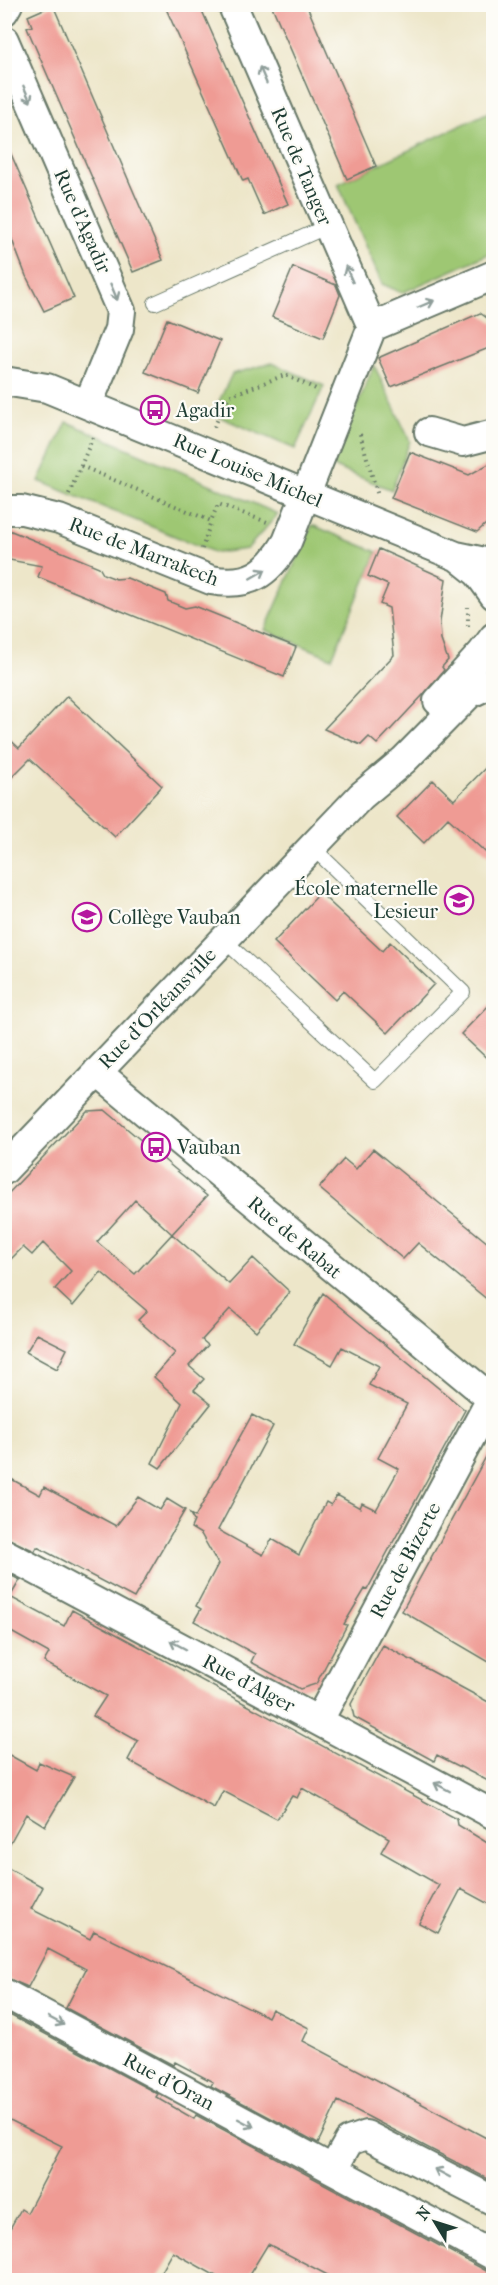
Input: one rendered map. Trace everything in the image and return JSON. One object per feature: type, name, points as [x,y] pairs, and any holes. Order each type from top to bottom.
[{"type":"street","points":[[4,10],[8,4]]},
{"type":"street","name":"Rue de Tanger","points":[[232,4],[372,327]]},
{"type":"street","name":"Rue d'Agadir","points":[[4,40],[121,311],[96,407]]},
{"type":"street","points":[[306,494],[372,327],[494,275]]},
{"type":"street","name":"Rue Louise Michel","points":[[4,381],[47,388],[456,556],[494,564]]},
{"type":"street","points":[[429,432],[463,442],[494,434]]},
{"type":"street","name":"Rue de Marrakech","points":[[4,510],[22,510],[59,519],[195,575],[228,583],[255,577],[269,567],[278,556],[291,531],[306,494]]},
{"type":"street","name":"Rue Louise Michel","points":[[456,556],[478,573],[494,595]]},
{"type":"street","name":"Rue d'Orléansville","points":[[361,796],[389,753],[477,659],[494,637]]},
{"type":"street","name":"Rue d'Orléansville","points":[[4,1170],[361,796],[404,760],[468,694],[494,682]]},
{"type":"street","name":"Rue de Rabat","points":[[97,1072],[492,1400]]},
{"type":"street","name":"Rue de Bizerte","points":[[319,1720],[492,1400]]},
{"type":"street","name":"Rue d'Alger","points":[[4,1553],[494,1815]]},
{"type":"street","name":"Rue d'Oran","points":[[4,1993],[494,2256]]},
{"type":"street","points":[[333,2169],[349,2141],[366,2135],[494,2201]]},
{"type":"lane","points":[[155,303],[328,226]]},
{"type":"lane","points":[[223,939],[375,1081],[463,992],[312,847]]},
{"type":"path","points":[[213,430],[229,396],[285,375],[346,395],[380,499]]},
{"type":"path","points":[[59,519],[81,466],[96,407]]},
{"type":"path","points":[[81,466],[211,521],[218,504],[291,531]]},
{"type":"green space","points":[[493,110],[493,252],[402,293],[382,284],[338,184]]},
{"type":"green space","points":[[272,363],[324,386],[295,449],[213,414],[232,374]]},
{"type":"green space","points":[[374,365],[410,441],[392,490],[332,466]]},
{"type":"green space","points":[[67,422],[278,514],[247,549],[216,553],[39,481]]},
{"type":"green space","points":[[312,525],[377,552],[332,658],[265,630]]},
{"type":"building","points":[[164,4],[199,4],[288,204],[264,215],[248,179],[243,181]]},
{"type":"building","points":[[271,4],[306,4],[376,166],[347,179]]},
{"type":"building","points":[[53,5],[163,260],[133,272],[27,28],[32,26],[28,16]]},
{"type":"building","points":[[4,138],[74,298],[44,311],[26,276],[4,219]]},
{"type":"building","points":[[293,267],[336,285],[340,295],[323,338],[272,317]]},
{"type":"building","points":[[480,313],[494,323],[494,346],[391,387],[378,358]]},
{"type":"building","points":[[167,319],[220,341],[198,393],[145,372]]},
{"type":"building","points":[[410,452],[469,475],[494,461],[494,517],[477,532],[391,498]]},
{"type":"building","points":[[4,528],[99,567],[103,574],[116,579],[127,578],[166,594],[168,601],[185,608],[195,606],[296,647],[284,677],[38,577],[42,566],[4,559]]},
{"type":"building","points":[[379,549],[446,579],[440,622],[441,640],[448,660],[442,667],[444,670],[423,695],[377,744],[369,737],[361,745],[324,729],[394,655],[389,608],[380,604],[388,585],[368,576]]},
{"type":"building","points":[[67,696],[162,786],[115,837],[30,759],[4,785],[4,734],[19,748]]},
{"type":"building","points":[[494,759],[494,860],[448,818],[424,843],[397,817],[433,780],[454,800]]},
{"type":"building","points":[[320,893],[382,951],[390,942],[434,984],[388,1033],[343,991],[335,1000],[274,942]]},
{"type":"building","points":[[494,1000],[494,1065],[461,1034]]},
{"type":"building","points":[[105,1110],[207,1196],[172,1234],[229,1284],[253,1258],[290,1292],[256,1331],[230,1309],[202,1340],[208,1345],[189,1366],[204,1379],[194,1390],[211,1404],[160,1468],[152,1463],[182,1403],[154,1377],[175,1353],[138,1320],[147,1311],[101,1272],[73,1306],[55,1289],[71,1271],[43,1243],[32,1255],[23,1247],[4,1266],[4,1198],[87,1111]],"holes":[[[135,1200],[172,1234],[135,1274],[97,1242]]]},
{"type":"building","points":[[373,1149],[494,1248],[494,1305],[418,1243],[403,1259],[319,1188],[344,1159],[356,1169]]},
{"type":"building","points":[[323,1293],[465,1410],[367,1590],[365,1589],[344,1624],[347,1625],[316,1684],[300,1689],[251,1662],[255,1654],[194,1621],[201,1609],[196,1606],[218,1564],[201,1534],[191,1528],[194,1521],[190,1514],[195,1517],[252,1415],[273,1426],[218,1530],[263,1555],[272,1539],[299,1555],[326,1502],[331,1505],[337,1495],[360,1508],[362,1503],[376,1510],[399,1469],[378,1458],[407,1404],[369,1385],[379,1366],[342,1347],[332,1365],[294,1344]]},
{"type":"building","points":[[37,1334],[67,1349],[57,1369],[26,1352]]},
{"type":"building","points":[[494,1442],[494,1665],[402,1611]]},
{"type":"building","points":[[4,1475],[40,1495],[44,1487],[116,1526],[138,1497],[160,1510],[167,1499],[185,1510],[134,1598],[37,1547],[35,1551],[4,1537]]},
{"type":"building","points":[[4,1572],[20,1580],[10,1597],[64,1626],[72,1610],[457,1819],[458,1825],[494,1847],[494,1907],[461,1889],[438,1933],[419,1923],[439,1885],[381,1852],[389,1838],[302,1788],[297,1798],[292,1796],[277,1819],[223,1791],[214,1808],[128,1760],[138,1741],[93,1716],[106,1696],[44,1662],[49,1653],[4,1628]]},
{"type":"building","points":[[383,1645],[494,1705],[494,1784],[437,1755],[434,1761],[354,1717],[351,1704]]},
{"type":"building","points":[[4,1752],[36,1770],[39,1762],[74,1777],[45,1826],[26,1814],[4,1854]]},
{"type":"building","points":[[4,1866],[43,1887],[31,1909],[90,1939],[94,1931],[268,2017],[272,2009],[309,2028],[303,2041],[494,2142],[494,2182],[338,2101],[318,2143],[211,2086],[213,2082],[175,2062],[173,2065],[66,2008],[86,1969],[48,1949],[28,1987],[4,1977],[7,1969],[4,1967]]},
{"type":"building","points":[[4,2012],[158,2094],[156,2097],[194,2119],[196,2115],[494,2275],[494,2280],[337,2280],[268,2244],[246,2280],[223,2280],[173,2252],[157,2280],[4,2280],[4,2239],[21,2209],[27,2213],[62,2146],[4,2117]]},
{"type":"place","name":"Agadir","points":[[155,410]]},
{"type":"place","name":"École maternelle Lesieur","points":[[459,900]]},
{"type":"place","name":"Collège Vauban","points":[[87,917]]},
{"type":"place","name":"Vauban","points":[[156,1147]]}]
